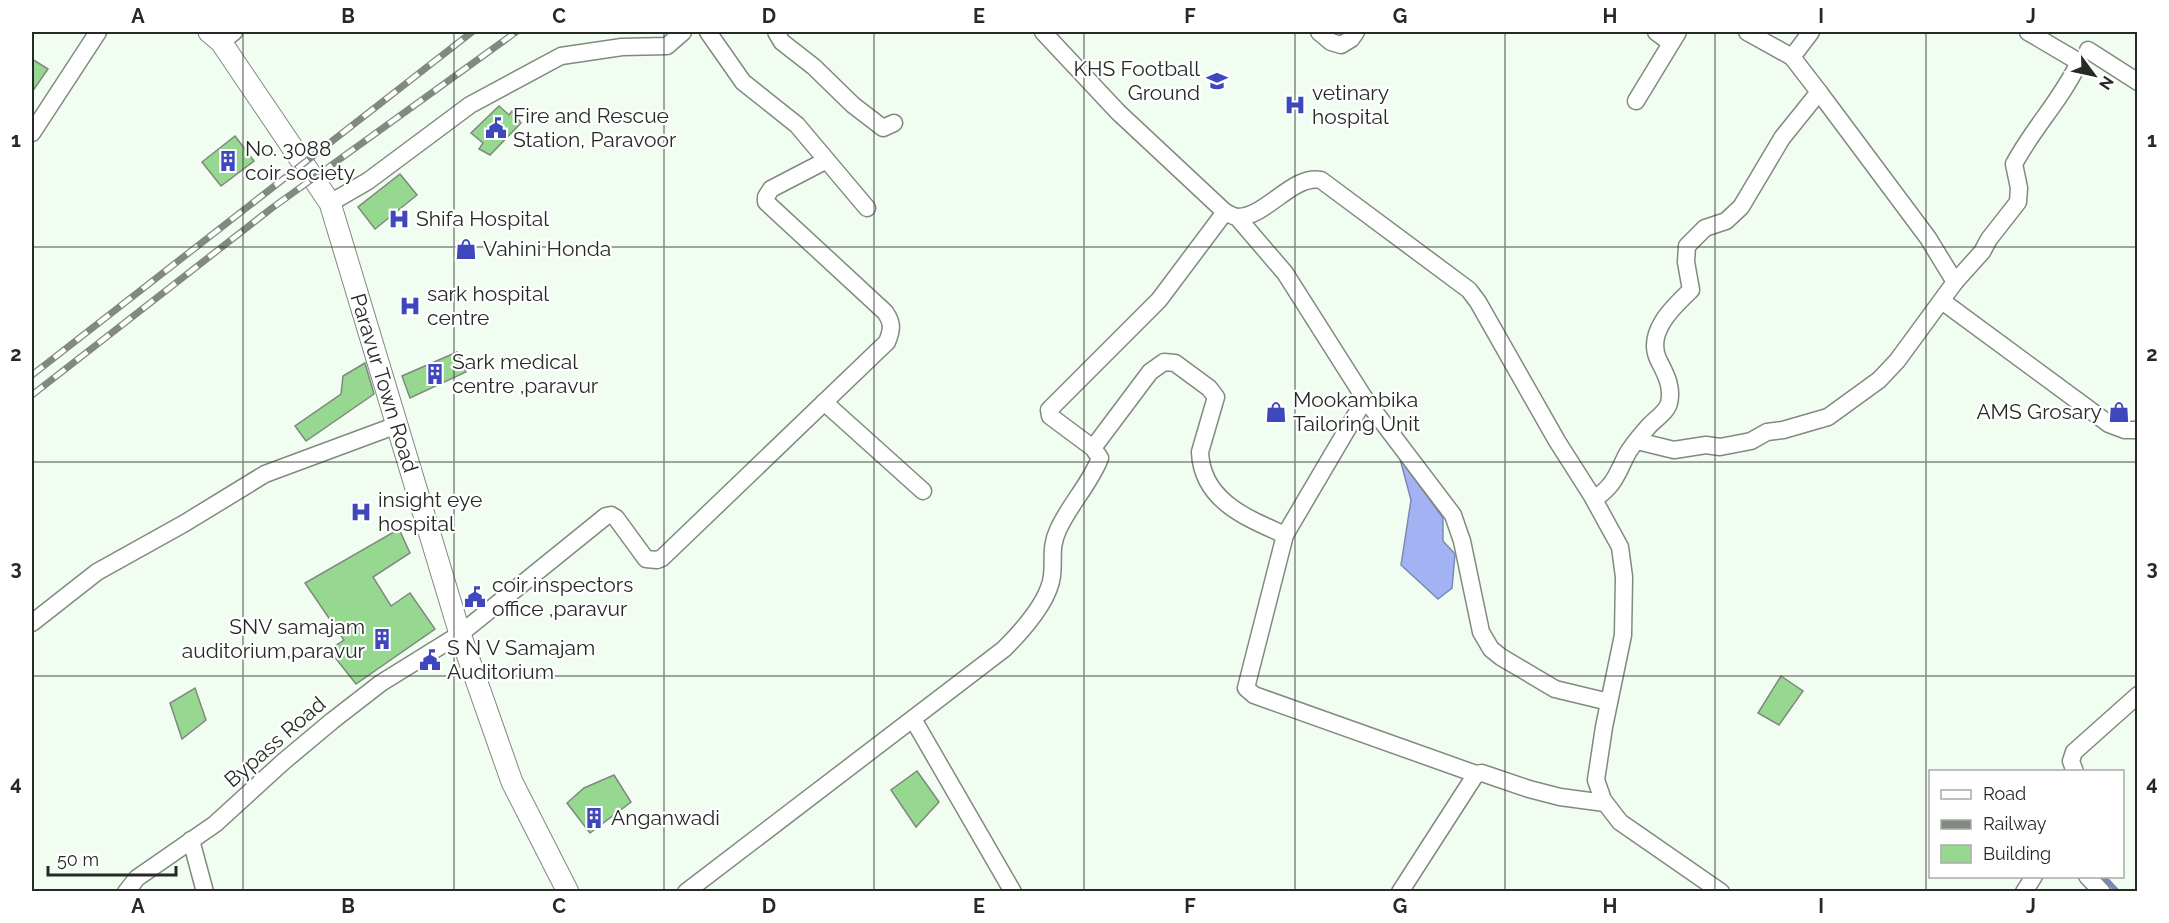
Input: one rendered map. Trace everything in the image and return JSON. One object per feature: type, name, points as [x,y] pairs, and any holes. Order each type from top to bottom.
[{"type":"main road","name":"Paravur Town Road","points":[[221,35],[330,203],[460,634],[512,782],[568,891]]},
{"type":"street","points":[[32,133],[98,32]]},
{"type":"street","points":[[330,203],[368,181],[470,105],[561,56],[622,47],[667,46],[683,32]]},
{"type":"street","points":[[708,32],[743,82],[797,125],[825,161],[867,208]]},
{"type":"street","points":[[776,32],[782,42],[814,67],[853,105],[883,128],[894,123]]},
{"type":"street","points":[[1043,32],[1118,112],[1231,215],[1285,273],[1365,399],[1453,515],[1462,541],[1482,632],[1491,649],[1556,689],[1610,702]]},
{"type":"street","points":[[1319,32],[1331,42],[1341,45],[1351,39],[1356,32]]},
{"type":"street","points":[[1636,101],[1674,37],[1656,32]]},
{"type":"street","points":[[1747,32],[1792,57],[1928,238],[1955,282]]},
{"type":"street","points":[[1792,57],[1811,32]]},
{"type":"street","points":[[1637,441],[1674,450],[1706,445],[1720,447],[1751,441],[1767,432],[1783,430],[1828,417],[1879,380],[1897,361],[2018,202],[2019,188],[2014,164],[2026,142],[2071,79],[2079,62],[2028,32]]},
{"type":"street","points":[[2088,50],[2138,81]]},
{"type":"street","points":[[1594,499],[1604,493],[1620,473],[1626,454],[1669,405],[1667,375],[1657,357],[1654,341],[1664,318],[1691,290],[1686,262],[1687,246],[1705,228],[1726,221],[1740,207],[1782,138],[1819,92]]},
{"type":"street","points":[[825,161],[771,189],[766,202],[885,312],[891,320],[892,327],[887,342],[824,402],[923,491]]},
{"type":"street","points":[[686,891],[1004,649],[1031,619],[1052,577],[1051,551],[1059,527],[1100,458],[1093,448],[1050,416],[1049,410],[1159,300],[1231,215],[1251,214],[1300,184],[1316,179],[1321,180],[1468,290],[1478,302],[1557,441],[1594,499],[1620,547],[1624,577],[1623,635],[1596,780],[1605,803],[1620,822],[1721,891]]},
{"type":"street","points":[[1942,301],[2109,424],[2125,430],[2138,430]]},
{"type":"street","points":[[1093,448],[1150,372],[1164,362],[1175,363],[1209,388],[1216,397],[1200,452],[1206,477],[1228,507],[1244,517],[1285,535]]},
{"type":"street","points":[[1365,399],[1285,535],[1246,688],[1254,695],[1476,774],[1482,773],[1529,789],[1560,796],[1605,803]]},
{"type":"street","name":"Bypass Road","points":[[126,891],[137,878],[215,824],[283,762],[381,683],[460,634],[606,516],[611,515],[616,518],[646,559],[662,558],[824,402]]},
{"type":"street","points":[[32,623],[98,572],[265,474],[397,425]]},
{"type":"street","points":[[2075,770],[2071,761],[2074,752],[2138,695]]},
{"type":"street","points":[[913,719],[1013,891]]},
{"type":"street","points":[[1400,891],[1476,774]]},
{"type":"street","points":[[191,840],[205,891]]},
{"type":"street","points":[[2024,891],[2033,878]]},
{"type":"street","points":[[2089,878],[2102,891]]},
{"type":"water","points":[[1400,459],[1443,518],[1443,541],[1455,554],[1452,588],[1438,599],[1401,565],[1411,500]]},
{"type":"building","points":[[32,59],[48,69],[32,92]]},
{"type":"building","name":"Fire and Rescue Station, Paravoor","points":[[499,106],[509,115],[512,111],[521,123],[490,155],[479,149],[483,143],[471,133]]},
{"type":"building","name":"No. 3088 coir society","points":[[235,136],[254,161],[221,186],[202,162]]},
{"type":"building","points":[[400,174],[417,195],[375,229],[358,207]]},
{"type":"building","name":"Sark medical centre ,paravur","points":[[457,352],[466,372],[410,398],[402,376]]},
{"type":"building","points":[[365,363],[374,394],[306,441],[295,426],[341,394],[343,376]]},
{"type":"building","points":[[399,529],[410,553],[373,577],[391,606],[410,593],[435,629],[356,684],[329,650],[344,640],[305,583]]},
{"type":"building","points":[[1781,676],[1803,691],[1779,725],[1758,713]]},
{"type":"building","points":[[195,688],[206,720],[182,739],[170,703]]},
{"type":"building","points":[[917,771],[939,802],[916,827],[891,790]]},
{"type":"building","name":"Anganwadi","points":[[614,775],[631,802],[590,833],[567,803],[584,788]]},
{"type":"waterway","points":[[2105,878],[2118,892]]},
{"type":"railway","points":[[32,375],[472,32]]},
{"type":"railway","points":[[32,395],[272,208],[516,32]]},
{"type":"place","name":"KHS Football Ground","points":[[1217,81]]},
{"type":"place","name":"vetinary hospital","points":[[1295,105]]},
{"type":"place","name":"Fire and Rescue Station, Paravoor","points":[[496,128]]},
{"type":"place","name":"No. 3088 coir society","points":[[228,161]]},
{"type":"place","name":"Shifa Hospital","points":[[399,219]]},
{"type":"place","name":"Vahini Honda","points":[[466,249]]},
{"type":"place","name":"sark hospital centre","points":[[410,306]]},
{"type":"place","name":"Sark medical centre ,paravur","points":[[435,374]]},
{"type":"place","name":"Mookambika Tailoring Unit","points":[[1276,412]]},
{"type":"place","name":"AMS Grosary","points":[[2119,412]]},
{"type":"place","name":"insight eye hospital","points":[[361,512]]},
{"type":"place","name":"coir inspectors office ,paravur","points":[[475,597]]},
{"type":"place","name":"SNV samajam auditorium,paravur","points":[[382,639]]},
{"type":"place","name":"S N V Samajam Auditorium","points":[[430,660]]},
{"type":"place","name":"Anganwadi","points":[[594,818]]}]
